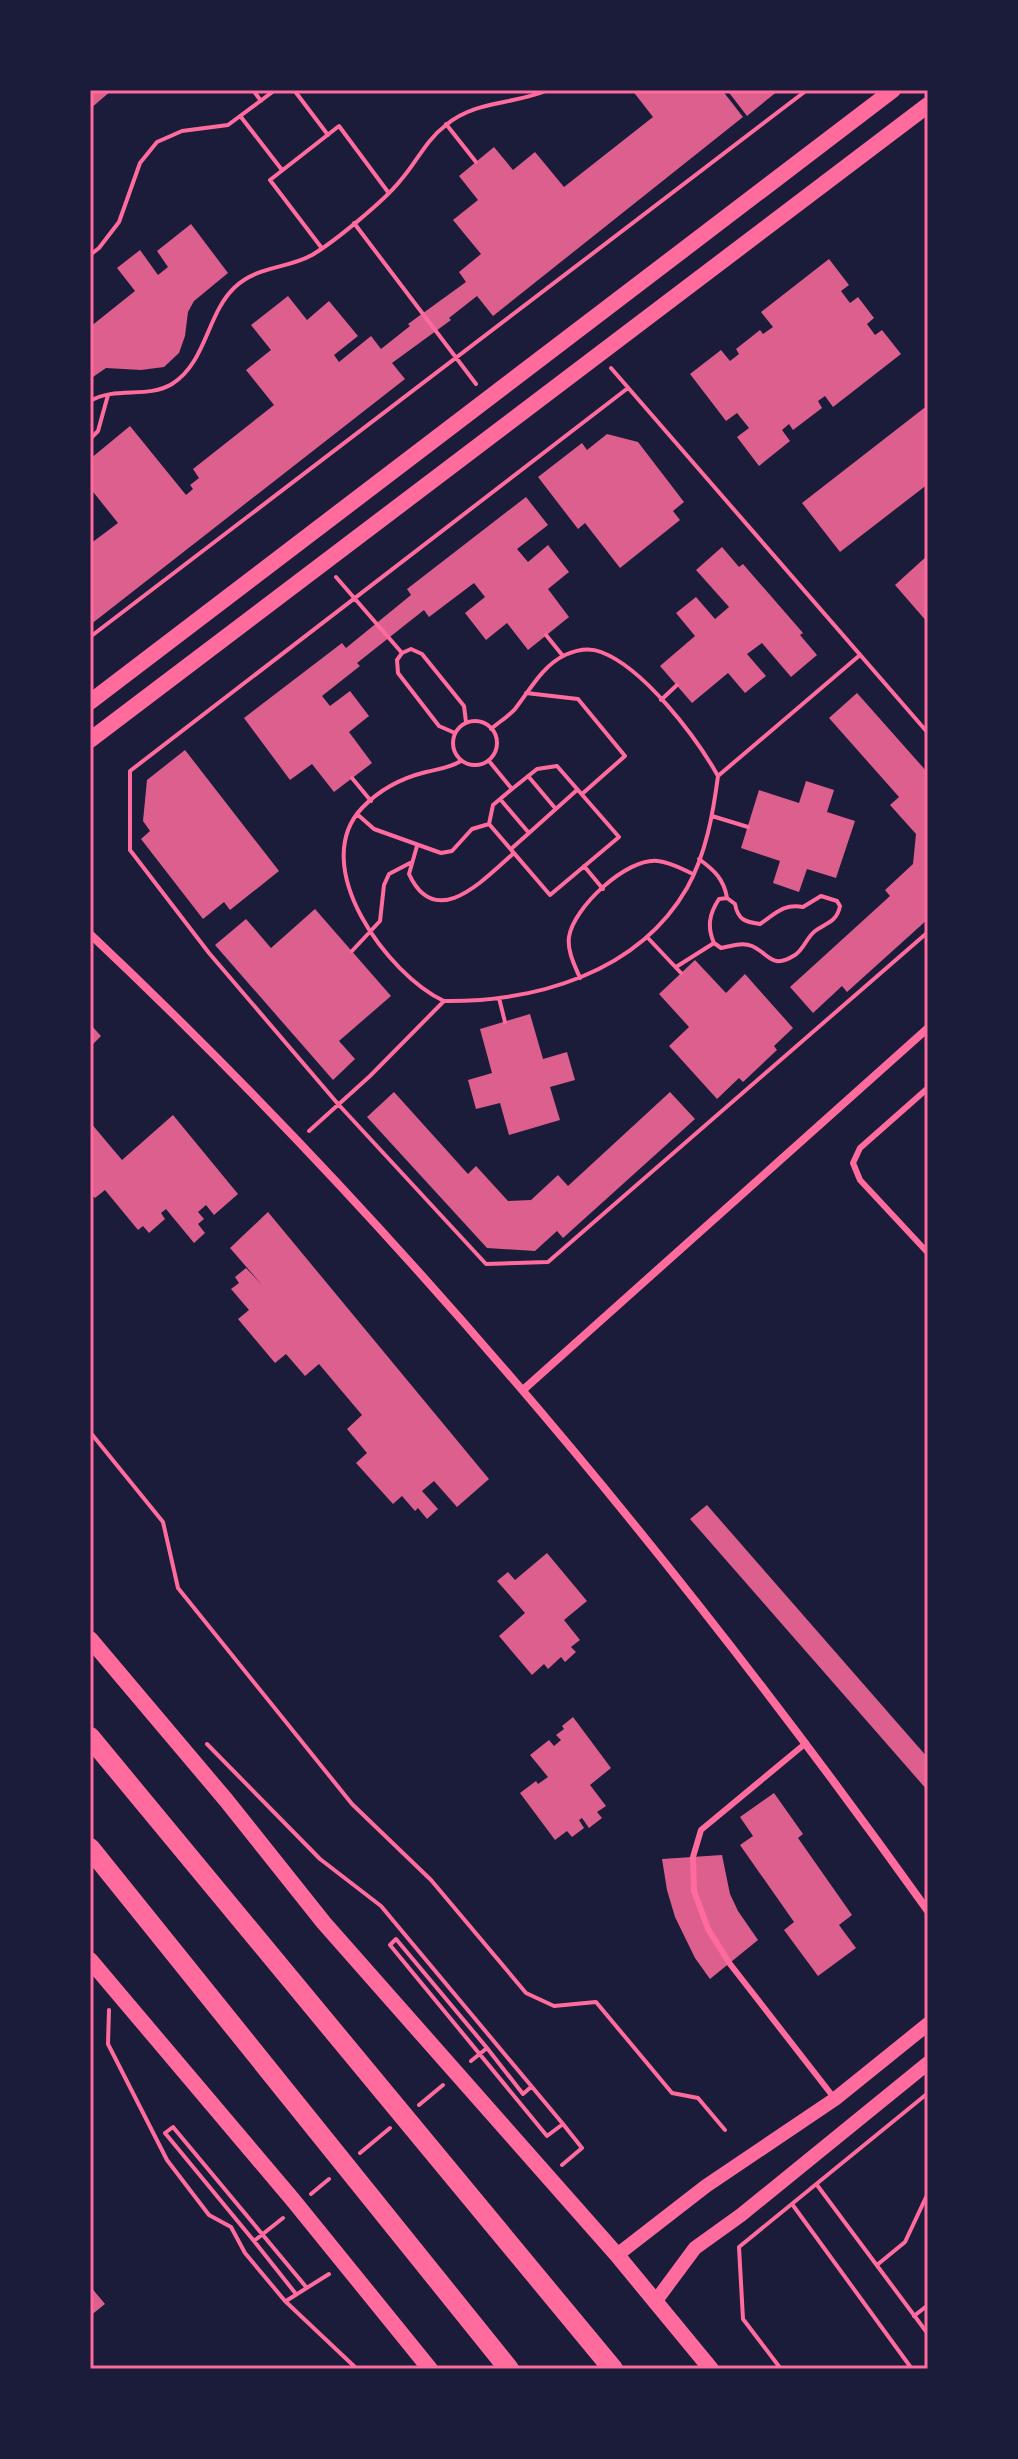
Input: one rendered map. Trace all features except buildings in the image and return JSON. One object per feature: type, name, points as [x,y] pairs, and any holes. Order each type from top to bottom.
[{"type":"highway","points":[[90,1737],[613,2369]]},
{"type":"highway","points":[[90,1848],[509,2369]]},
{"type":"main road","points":[[90,702],[893,90]]},
{"type":"main road","points":[[90,740],[928,105]]},
{"type":"main road","points":[[90,1639],[324,1923],[617,2255],[711,2369]]},
{"type":"main road","points":[[90,1960],[430,2369]]},
{"type":"street","points":[[90,934],[184,1022],[471,1329],[674,1574],[806,1743],[928,1911]]},
{"type":"street","points":[[523,1390],[928,1028]]},
{"type":"street","points":[[617,2255],[706,2186],[835,2099],[928,2024]]},
{"type":"street","points":[[655,2302],[695,2248],[741,2215],[928,2063]]},
{"type":"lane","points":[[928,1088],[860,1148],[853,1163],[860,1180],[928,1253]]},
{"type":"lane","points":[[806,1743],[701,1830],[693,1857],[694,1891],[708,1929],[730,1964],[835,2099]]},
{"type":"path","points":[[253,90],[261,101]]},
{"type":"path","points":[[90,255],[119,222],[140,163],[157,142],[182,131],[228,125],[275,90]]},
{"type":"path","points":[[294,90],[328,135]]},
{"type":"path","points":[[90,401],[108,394],[148,392],[172,383],[190,365],[216,311],[234,287],[259,271],[311,256],[354,223],[400,182],[424,146],[446,124],[470,109],[548,90]]},
{"type":"path","points":[[90,637],[807,90]]},
{"type":"path","points":[[241,117],[282,170]]},
{"type":"path","points":[[446,124],[476,162]]},
{"type":"path","points":[[321,247],[270,180],[282,170],[339,126],[388,192]]},
{"type":"path","points":[[354,223],[487,399]]},
{"type":"path","points":[[598,354],[928,733]]},
{"type":"path","points":[[628,388],[130,771],[130,850],[209,953],[338,1104],[486,1264],[548,1262],[928,932]]},
{"type":"path","points":[[90,439],[98,431],[108,394]]},
{"type":"path","points":[[324,563],[402,653]]},
{"type":"path","points":[[546,635],[563,656]]},
{"type":"path","points":[[455,733],[439,726],[398,673],[397,660],[402,653],[411,649],[422,654],[464,706],[466,723]]},
{"type":"path","points":[[461,761],[402,780],[371,801],[348,828],[344,852],[355,905],[407,976],[425,992],[444,1001],[499,998],[580,978],[615,962],[647,937],[669,914],[688,886],[699,859],[712,816],[718,776],[701,746],[661,700],[619,662],[600,651],[583,649],[563,656],[543,673],[514,710],[491,729]]},
{"type":"path","points":[[718,776],[860,655]]},
{"type":"path","points":[[661,700],[677,685]]},
{"type":"path","points":[[417,846],[409,874],[415,886],[427,896],[441,900],[455,899],[471,890],[555,809],[625,756],[578,699],[526,693]]},
{"type":"path","points":[[479,722],[491,729],[497,741],[494,755],[489,761],[475,766],[461,761],[453,748],[455,733],[466,723],[479,722]]},
{"type":"path","points":[[489,761],[512,789]]},
{"type":"path","points":[[557,766],[619,837],[550,895],[489,824],[493,805],[500,799],[537,769],[557,766]]},
{"type":"path","points":[[528,776],[555,809]]},
{"type":"path","points":[[352,778],[371,801]]},
{"type":"path","points":[[500,799],[529,833]]},
{"type":"path","points":[[357,814],[374,829],[441,853],[452,851],[461,844],[465,835],[489,824]]},
{"type":"path","points":[[712,816],[748,827]]},
{"type":"path","points":[[699,859],[725,883],[727,898]]},
{"type":"path","points":[[580,978],[568,940],[573,922],[585,905],[624,870],[640,862],[657,860],[693,874]]},
{"type":"path","points":[[352,951],[380,921],[384,885],[389,874],[411,863]]},
{"type":"path","points":[[584,866],[603,889]]},
{"type":"path","points":[[821,896],[837,901],[840,906],[833,922],[813,932],[799,953],[785,960],[766,958],[751,946],[742,944],[721,948],[714,943],[709,931],[710,919],[719,899],[727,898],[735,904],[742,921],[760,924],[785,907],[803,907],[821,896]]},
{"type":"path","points":[[647,937],[681,973]]},
{"type":"path","points":[[676,967],[714,943]]},
{"type":"path","points":[[499,998],[505,1022]]},
{"type":"path","points":[[298,1141],[444,1001]]},
{"type":"path","points":[[90,1432],[163,1522],[178,1588],[352,1804],[431,1880],[526,1993],[554,2006],[596,2002],[672,2093],[698,2098],[725,2130]]},
{"type":"path","points":[[169,1733],[197,1735],[320,1859],[381,1906],[582,2148],[548,2177]]},
{"type":"path","points":[[531,2087],[523,2094],[396,1939],[390,1945],[547,2136],[563,2124]]},
{"type":"path","points":[[110,1984],[108,2044],[167,2160],[209,2215],[231,2227],[245,2253],[285,2301],[357,2369]]},
{"type":"path","points":[[463,2068],[487,2048]]},
{"type":"path","points":[[414,2109],[450,2078]]},
{"type":"path","points":[[781,2369],[743,2319],[739,2247],[928,2093]]},
{"type":"path","points":[[352,2160],[401,2119]]},
{"type":"path","points":[[296,2294],[165,2133],[173,2127],[307,2288]]},
{"type":"path","points":[[303,2200],[340,2170]]},
{"type":"path","points":[[817,2184],[928,2334]]},
{"type":"path","points":[[877,2265],[905,2242],[928,2193]]},
{"type":"path","points":[[792,2204],[912,2369]]},
{"type":"path","points":[[254,2241],[291,2211]]},
{"type":"path","points":[[285,2301],[345,2264]]},
{"type":"path","points":[[914,2316],[928,2305]]}]
